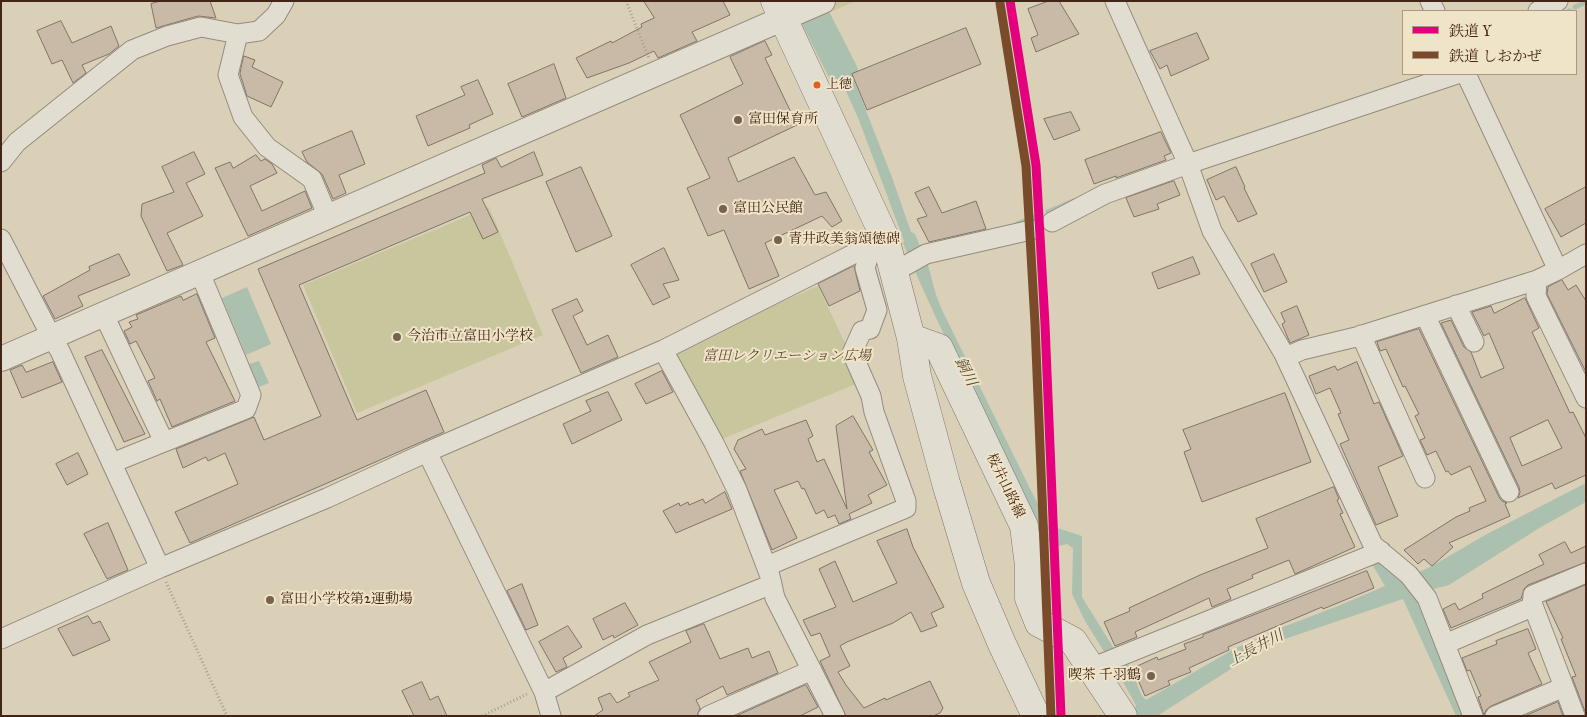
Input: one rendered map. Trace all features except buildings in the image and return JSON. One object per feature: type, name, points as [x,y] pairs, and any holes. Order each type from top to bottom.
[{"type":"main road","points":[[779,10],[886,242],[911,338],[917,376],[967,554],[980,592],[1036,716]]},
{"type":"main road","name":"桜井山路線","points":[[911,338],[940,348],[1024,526],[1029,566],[1029,598],[1039,623],[1073,641],[1123,716]]},
{"type":"street","points":[[1,162],[17,142],[132,50],[166,36],[201,27],[238,34],[260,31],[276,15],[284,1]]},
{"type":"street","points":[[1,359],[655,74],[779,10],[823,1]]},
{"type":"street","points":[[1115,1],[1188,164],[1212,231],[1286,356],[1373,545],[1409,575],[1427,598],[1473,716]]},
{"type":"street","points":[[1540,10],[1558,1]]},
{"type":"street","points":[[238,34],[228,75],[243,117],[267,147],[312,179],[328,217]]},
{"type":"street","points":[[1052,222],[1105,194],[1188,164],[1454,75]]},
{"type":"street","points":[[1466,75],[1558,270]]},
{"type":"street","points":[[894,272],[926,254],[1032,230]]},
{"type":"street","points":[[1,239],[60,351],[160,568]]},
{"type":"street","points":[[1,640],[160,568],[327,498],[427,452],[662,350],[886,242]]},
{"type":"street","points":[[543,690],[647,634],[906,508],[906,501],[874,412],[871,396],[852,353],[862,331],[870,329],[877,310],[865,268],[869,255],[886,242]]},
{"type":"street","points":[[1286,356],[1361,335],[1537,280],[1586,254]]},
{"type":"street","points":[[112,463],[246,409],[251,395],[200,273]]},
{"type":"street","points":[[1537,280],[1536,296],[1581,376],[1586,398]]},
{"type":"street","points":[[1456,305],[1474,342]]},
{"type":"street","points":[[104,315],[164,442]]},
{"type":"street","points":[[1425,315],[1509,492]]},
{"type":"street","points":[[1361,335],[1425,478]]},
{"type":"street","points":[[662,350],[714,443],[737,490],[769,575],[775,598],[835,716]]},
{"type":"street","points":[[427,452],[543,690],[551,716]]},
{"type":"street","points":[[1091,668],[1381,551]]},
{"type":"street","points":[[1445,644],[1532,607],[1533,595],[1586,573]]},
{"type":"street","points":[[1532,603],[1575,716]]},
{"type":"street","points":[[708,716],[812,670]]},
{"type":"street","points":[[1495,716],[1564,687]]},
{"type":"path","points":[[626,1],[655,74]]},
{"type":"path","points":[[160,568],[227,716]]},
{"type":"path","points":[[482,716],[543,690]]},
{"type":"green space","points":[[829,1],[856,1],[819,17],[814,8]]},
{"type":"green space","points":[[489,207],[543,335],[357,413],[303,285]]},
{"type":"green space","name":"富田レクリエーション広場","points":[[818,286],[863,381],[720,440],[673,350]]},
{"type":"water","name":"上長井川","points":[[833,33],[860,95],[911,232],[915,234],[928,265],[942,310],[1048,525],[1082,536],[1082,597],[1113,647],[1129,665],[1142,696],[1146,700],[1234,649],[1385,586],[1370,561],[1378,557],[1402,580],[1432,566],[1485,535],[1586,483],[1586,502],[1541,527],[1449,585],[1414,594],[1467,716],[1456,716],[1403,599],[1270,644],[1157,716],[1133,716],[1136,705],[1119,675],[1109,667],[1105,653],[1085,621],[1072,594],[1073,548],[1067,544],[1059,546],[1039,538],[1038,523],[918,279],[903,243],[904,241],[859,120],[822,38]]},
{"type":"water","points":[[247,287],[271,344],[246,355],[222,298]]},
{"type":"water","points":[[259,361],[269,383],[259,387],[249,364]]},
{"type":"waterway","name":"銅川","points":[[807,1],[843,72]]},
{"type":"waterway","points":[[1575,7],[1586,2]]},
{"type":"waterway","points":[[1048,212],[1073,201]]},
{"type":"waterway","points":[[1017,224],[1035,217]]},
{"type":"rail line","name":"Y","points":[[1010,1],[1036,165],[1045,324],[1061,716]]},
{"type":"rail line","name":"しおかぜ","points":[[1000,3],[1026,166],[1035,324],[1051,716]]},
{"type":"place","name":"上徳","points":[[817,85]]},
{"type":"place","name":"富田保育所","points":[[738,120]]},
{"type":"place","name":"富田公民館","points":[[723,209]]},
{"type":"place","name":"青井政美翁頌徳碑","points":[[778,240]]},
{"type":"place","name":"今治市立富田小学校","points":[[397,337]]},
{"type":"place","name":"富田小学校第2運動場","points":[[270,600]]},
{"type":"place","name":"喫茶 千羽鶴","points":[[1151,676]]}]
